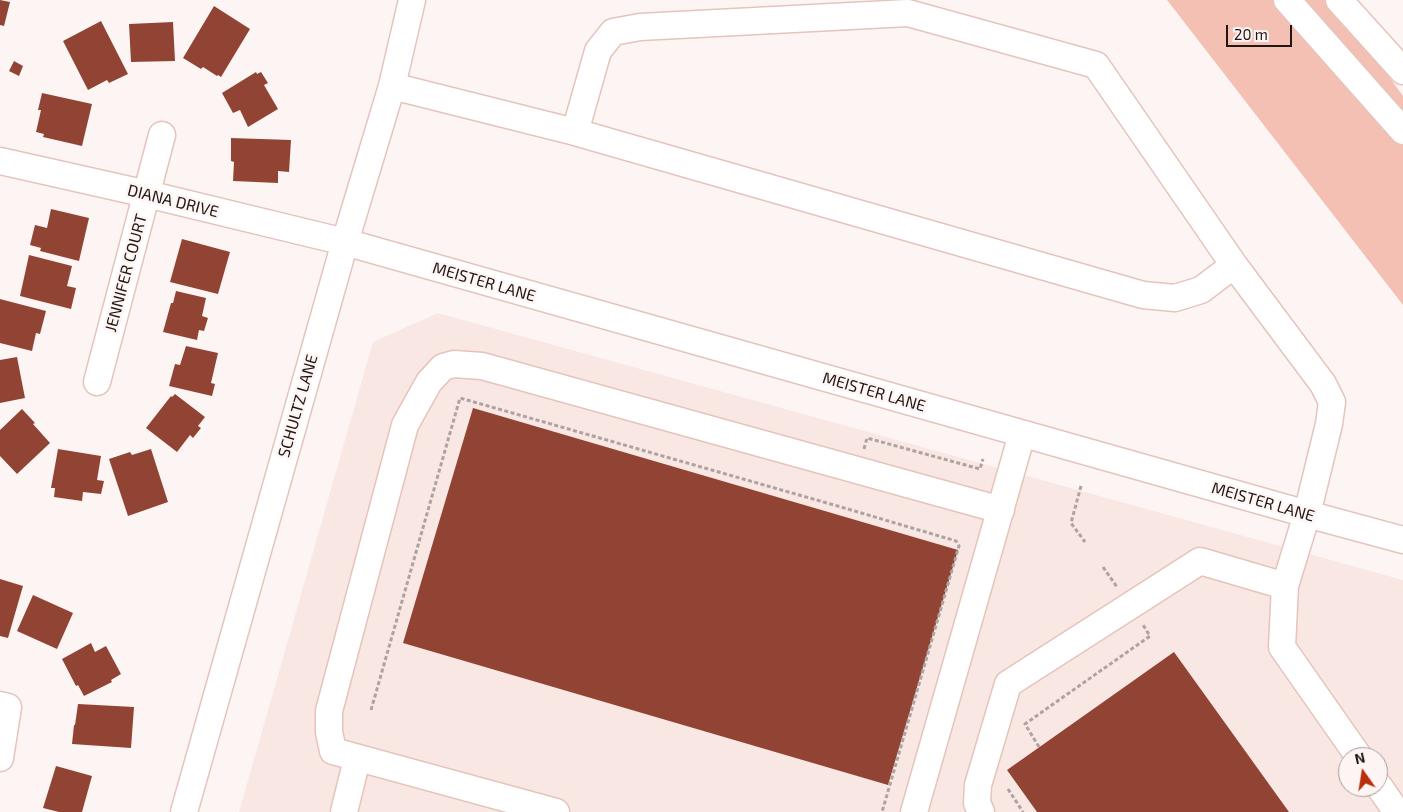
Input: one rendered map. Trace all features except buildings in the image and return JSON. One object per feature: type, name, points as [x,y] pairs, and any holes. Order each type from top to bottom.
[{"type":"street","name":"SCHULTZ LANE","points":[[184,812],[345,242],[392,86],[412,0]]},
{"type":"street","points":[[1287,0],[1403,131]]},
{"type":"street","points":[[1339,0],[1403,71]]},
{"type":"street","points":[[574,132],[598,51],[613,32],[640,27],[908,13],[1096,66],[1234,265],[1324,384],[1332,402],[1307,514],[1285,586],[1282,647],[1352,747]]},
{"type":"street","points":[[392,86],[574,132],[1143,295],[1175,298],[1201,290],[1234,265]]},
{"type":"street","name":"JENNIFER COURT","points":[[97,382],[162,135]]},
{"type":"street","name":"DIANA DRIVE","points":[[0,161],[345,242]]},
{"type":"street","name":"MEISTER LANE","points":[[345,242],[1403,540]]},
{"type":"street","points":[[556,812],[332,751],[329,732],[329,711],[405,425],[429,382],[443,367],[454,364],[482,366],[1000,510]]},
{"type":"street","points":[[914,812],[1022,434]]},
{"type":"street","points":[[980,812],[977,802],[978,785],[1008,684],[1200,561],[1285,586]]},
{"type":"street","points":[[0,705],[8,707],[0,758]]},
{"type":"street","points":[[344,812],[357,758]]},
{"type":"street","points":[[1386,797],[1397,812]]},
{"type":"path","points":[[370,710],[460,398],[956,541],[959,546],[882,812]]},
{"type":"path","points":[[863,452],[866,438],[980,469],[983,459]]},
{"type":"path","points":[[1081,486],[1071,523],[1085,542]]},
{"type":"path","points":[[1103,567],[1118,588]]},
{"type":"path","points":[[1039,747],[1025,724],[1150,636],[1142,624]]},
{"type":"path","points":[[1008,789],[1023,812]]},
{"type":"shaded area","points":[[1167,0],[1336,0],[1341,11],[1403,96],[1403,305]]},
{"type":"shaded area","points":[[438,313],[1403,580],[1403,812],[239,812],[373,342]]}]
